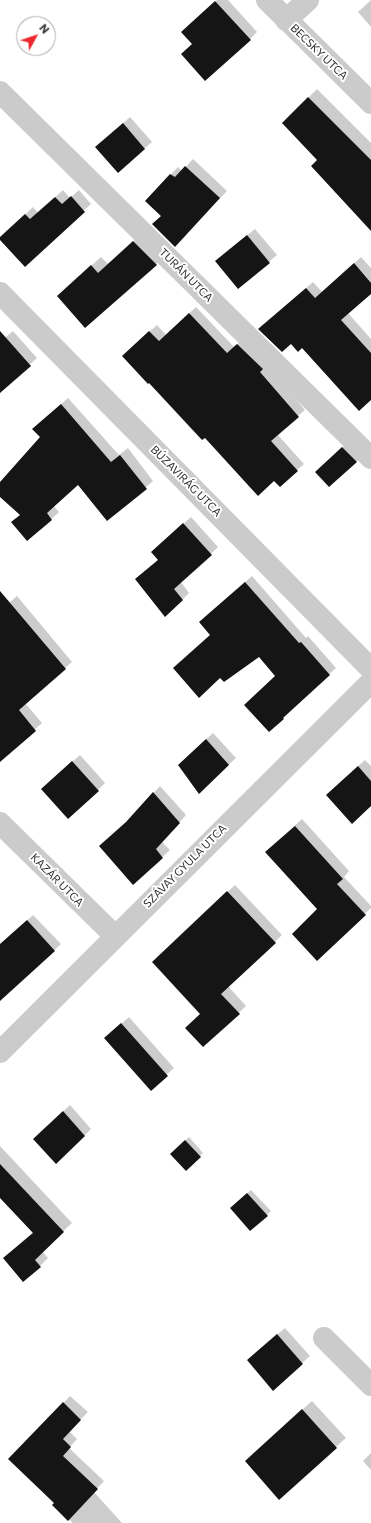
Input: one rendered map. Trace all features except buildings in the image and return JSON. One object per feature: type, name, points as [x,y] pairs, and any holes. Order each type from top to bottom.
[{"type":"street","name":"BECSKY UTCA","points":[[267,0],[371,103]]},
{"type":"street","points":[[286,20],[308,0]]},
{"type":"street","name":"TURÁN UTCA","points":[[0,92],[371,458]]},
{"type":"street","name":"BÚZAVIRÁG UTCA","points":[[0,293],[371,669]]},
{"type":"street","name":"SZÁVAY GYULA UTCA","points":[[0,1052],[371,682]]},
{"type":"street","name":"KAZÁR UTCA","points":[[0,823],[115,936]]},
{"type":"street","points":[[324,1338],[371,1385]]}]
